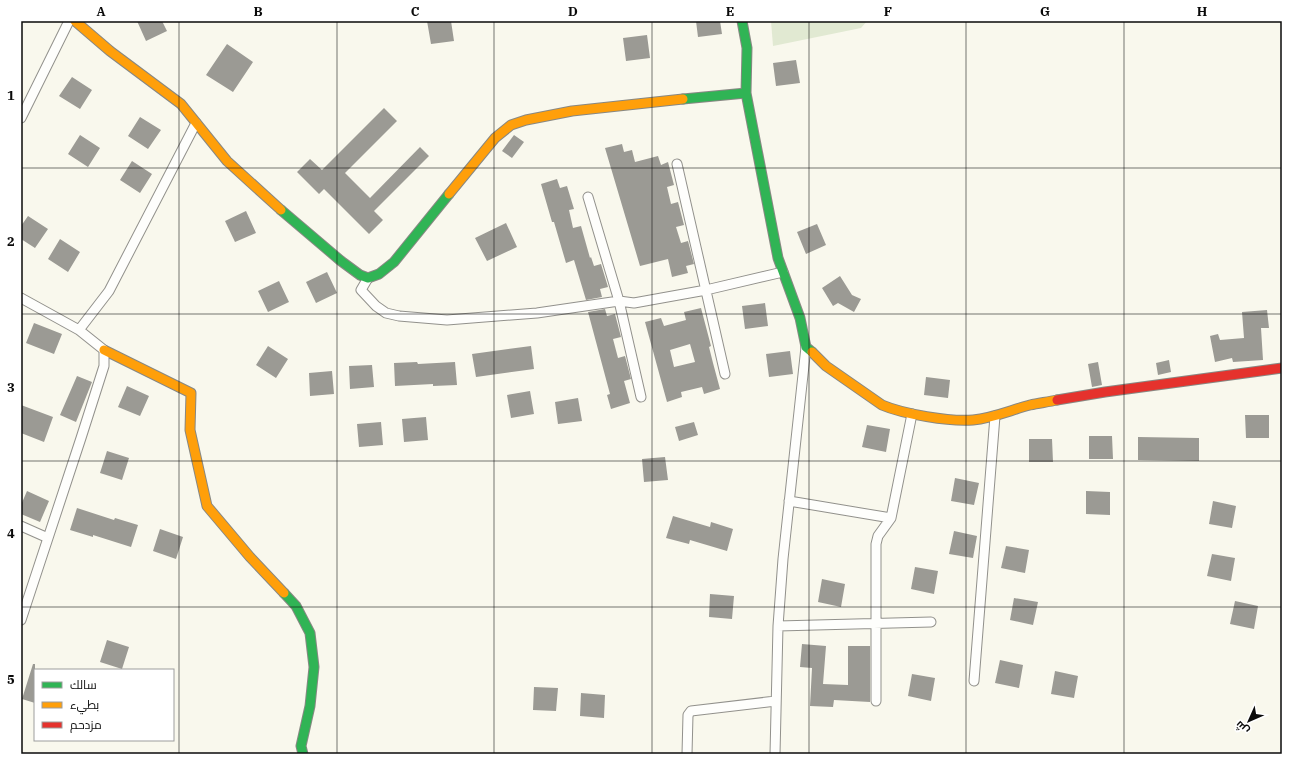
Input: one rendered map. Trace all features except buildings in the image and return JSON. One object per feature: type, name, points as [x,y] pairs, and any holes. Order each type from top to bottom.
[{"type":"street","points":[[21,118],[69,21]]},
{"type":"street","points":[[75,21],[110,51],[181,104],[227,161],[276,207],[341,261],[360,275],[368,278]]},
{"type":"street","points":[[742,21],[747,48],[746,93],[778,258],[800,318],[806,347],[789,501],[778,626],[775,754]]},
{"type":"street","points":[[746,93],[572,111],[526,120],[511,125],[495,138],[394,262],[379,274],[368,278],[361,290],[376,306],[386,313],[399,316],[447,320],[537,313],[619,301],[634,303],[706,290],[783,272]]},
{"type":"street","points":[[80,330],[108,291],[196,123]]},
{"type":"street","points":[[677,164],[725,374]]},
{"type":"street","points":[[588,197],[619,301],[641,398]]},
{"type":"street","points":[[21,298],[80,330],[104,350],[191,393],[190,430],[207,506],[250,557],[296,606],[310,633],[314,667],[310,706],[301,746],[303,754]]},
{"type":"street","points":[[806,347],[826,366],[871,398],[892,409],[912,414],[956,420],[973,420],[995,416],[1030,405],[1105,392],[1282,368]]},
{"type":"street","points":[[21,620],[104,366],[104,350]]},
{"type":"street","points":[[876,701],[876,544],[878,536],[891,518],[912,414]]},
{"type":"street","points":[[974,680],[995,416]]},
{"type":"street","points":[[789,501],[891,518]]},
{"type":"street","points":[[21,526],[48,538]]},
{"type":"street","points":[[778,626],[931,622]]},
{"type":"street","points":[[687,754],[688,715],[691,711],[776,702]]},
{"type":"green space","points":[[771,21],[867,21],[861,28],[773,46]]},
{"type":"traffic: fast","points":[[683,99],[746,93],[747,48],[742,21]]},
{"type":"traffic: fast","points":[[746,93],[778,258],[800,318],[806,347],[812,352]]},
{"type":"traffic: fast","points":[[281,210],[341,261],[360,275],[368,278],[379,274],[394,262],[449,194]]},
{"type":"traffic: fast","points":[[284,593],[296,606],[310,633],[314,667],[310,706],[301,746],[303,754]]},
{"type":"traffic: slow","points":[[75,21],[110,51],[181,104],[227,161],[281,210]]},
{"type":"traffic: slow","points":[[449,194],[495,138],[511,125],[526,120],[572,111],[683,99]]},
{"type":"traffic: slow","points":[[104,350],[191,393],[190,430],[207,506],[250,557],[284,593]]},
{"type":"traffic: slow","points":[[812,352],[826,366],[882,405],[914,414],[940,419],[973,420],[995,416],[1030,405],[1057,400]]},
{"type":"traffic: jam","points":[[1057,400],[1282,368]]}]
